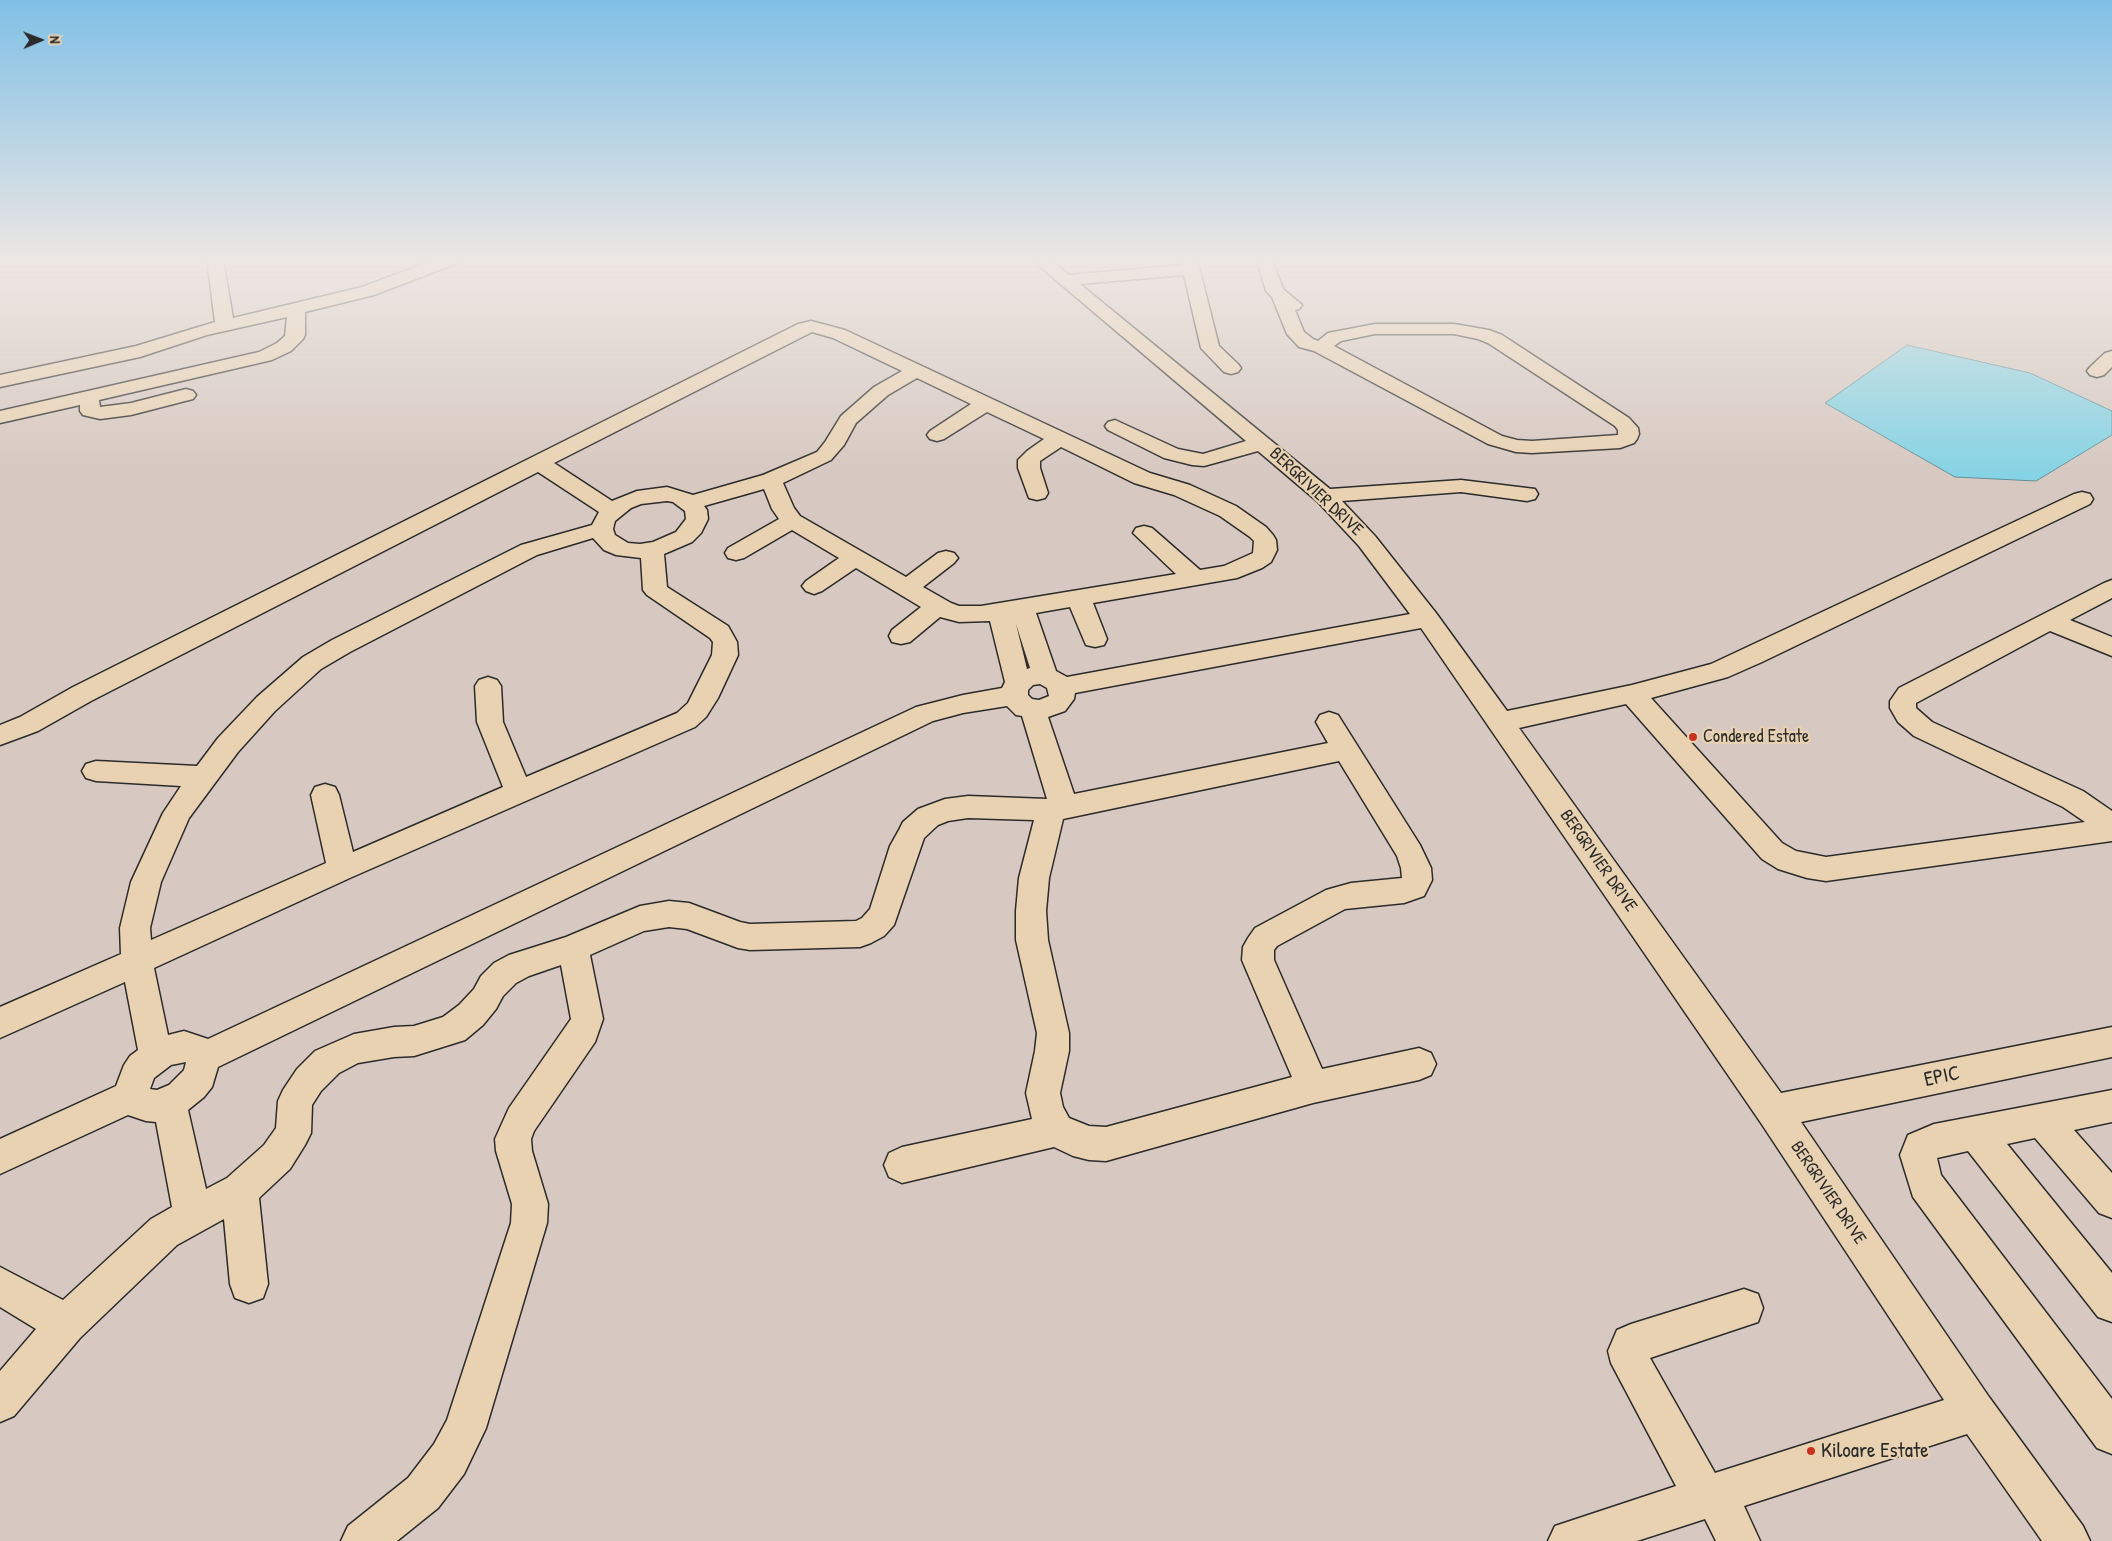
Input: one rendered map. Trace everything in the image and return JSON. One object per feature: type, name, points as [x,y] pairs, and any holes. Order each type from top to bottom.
[{"type":"street","points":[[0,365],[138,337],[202,331]]},
{"type":"street","points":[[0,381],[140,351],[202,331]]},
{"type":"street","points":[[0,417],[265,356],[284,348],[296,334],[296,331]]},
{"type":"street","points":[[0,735],[30,724],[82,694],[798,331]]},
{"type":"street","points":[[771,480],[783,509],[792,521],[937,607],[959,614],[970,615],[1011,609],[1229,573],[1254,563],[1263,557],[1266,550],[1265,540],[1253,528],[1228,512],[1182,490],[1142,478],[917,370],[830,331]]},
{"type":"street","name":"BERGRIVIER DRIVE","points":[[1127,331],[1325,496],[1367,541],[1427,619],[1501,722],[1773,1111],[1975,1411],[2068,1541]]},
{"type":"street","points":[[1206,331],[1210,348],[1231,368]]},
{"type":"street","points":[[1295,331],[1306,343],[1321,348],[1506,444],[1532,446],[1620,442],[1627,439],[1629,434],[1628,428],[1622,422],[1503,344],[1483,334],[1465,331]]},
{"type":"street","points":[[1321,348],[1335,336],[1364,331]]},
{"type":"street","points":[[0,401],[296,334]]},
{"type":"street","points":[[2097,371],[2112,357]]},
{"type":"street","points":[[690,502],[771,480],[824,456],[834,445],[848,420],[881,391],[917,370]]},
{"type":"street","points":[[89,397],[90,411],[100,413],[186,395]]},
{"type":"street","points":[[937,435],[987,403]]},
{"type":"street","points":[[1115,426],[1171,454],[1192,459],[1204,460],[1263,443]]},
{"type":"street","points":[[1037,493],[1028,468],[1029,460],[1061,438]]},
{"type":"street","points":[[539,463],[607,520]]},
{"type":"street","points":[[1325,496],[1461,486],[1527,494]]},
{"type":"street","points":[[156,1056],[136,963],[136,928],[146,882],[177,813],[228,745],[266,704],[312,663],[341,646],[529,550],[607,520],[623,503],[652,494],[667,494],[690,502],[696,510],[697,519],[693,528],[684,537],[671,544],[652,550],[624,550],[612,545],[604,538],[607,520]]},
{"type":"street","points":[[1501,722],[1632,694],[1711,674],[2082,499]]},
{"type":"street","points":[[736,553],[792,521]]},
{"type":"street","points":[[1144,533],[1195,579]]},
{"type":"street","points":[[0,1023],[342,869],[686,720],[697,710],[705,698],[725,655],[726,642],[719,632],[655,590],[652,550]]},
{"type":"street","points":[[814,586],[855,558]]},
{"type":"street","points":[[907,588],[946,558]]},
{"type":"street","points":[[2112,588],[1908,695],[1903,701],[1903,708],[1907,715],[1923,729],[2073,799],[2112,826]]},
{"type":"street","points":[[1079,598],[1095,639]]},
{"type":"street","points":[[901,636],[937,607]]},
{"type":"street","points":[[1011,609],[1037,693],[1066,808],[1034,878],[1031,911],[1032,940],[1053,1033],[1052,1051],[1043,1093],[1046,1112],[1057,1130],[1073,1139],[1089,1143],[1106,1144],[1313,1087],[1419,1064]]},
{"type":"street","points":[[204,1058],[925,714],[963,704],[1037,693],[1427,619]]},
{"type":"street","points":[[2050,621],[2112,646]]},
{"type":"street","points":[[488,686],[490,722],[519,793]]},
{"type":"street","points":[[1632,694],[1772,851],[1788,861],[1826,869],[2112,830]]},
{"type":"street","points":[[1313,1087],[1262,971],[1258,960],[1259,947],[1266,936],[1337,899],[1351,895],[1404,891],[1413,888],[1417,880],[1416,868],[1410,853],[1330,722]]},
{"type":"street","points":[[0,1402],[66,1324],[164,1232],[240,1190],[277,1157],[293,1133],[295,1101],[309,1080],[327,1062],[354,1049],[394,1042],[414,1041],[453,1029],[471,1015],[485,999],[492,986],[505,973],[520,965],[573,948],[640,919],[668,914],[690,916],[738,935],[750,937],[860,934],[872,927],[883,916],[905,846],[913,830],[928,817],[945,810],[968,807],[1066,808],[1346,750]]},
{"type":"street","points":[[96,770],[204,777]]},
{"type":"street","points":[[325,795],[342,869]]},
{"type":"street","points":[[363,1541],[424,1493],[449,1459],[465,1428],[529,1223],[530,1204],[514,1151],[513,1139],[521,1120],[583,1031],[587,1019],[586,1006],[573,948]]},
{"type":"street","name":"EPIC","points":[[1773,1111],[2112,1042]]},
{"type":"street","points":[[184,1046],[200,1052],[204,1058],[200,1076],[192,1086],[169,1102],[157,1106],[137,1102],[133,1095],[136,1076],[142,1067],[156,1056],[173,1048],[184,1046]]},
{"type":"street","points":[[0,1157],[133,1095]]},
{"type":"street","points":[[169,1102],[186,1177],[192,1215]]},
{"type":"street","points":[[2112,1106],[1934,1141],[1921,1147],[1918,1155],[1926,1184],[2112,1433]]},
{"type":"street","points":[[2041,1119],[2112,1200]]},
{"type":"street","points":[[902,1165],[1057,1130]]},
{"type":"street","points":[[1975,1132],[2112,1303]]},
{"type":"street","points":[[240,1190],[249,1284]]},
{"type":"street","points":[[0,1286],[66,1324]]},
{"type":"street","points":[[1738,1541],[1631,1363],[1628,1351],[1631,1344],[1744,1308]]},
{"type":"street","points":[[1570,1541],[1975,1411]]},
{"type":"water","points":[[1907,345],[2030,373],[2112,411],[2112,435],[2036,481],[1955,477],[1825,403]]},
{"type":"place","name":"Condered Estate","points":[[1693,737]]},
{"type":"place","name":"Kiloare Estate","points":[[1811,1451]]}]
